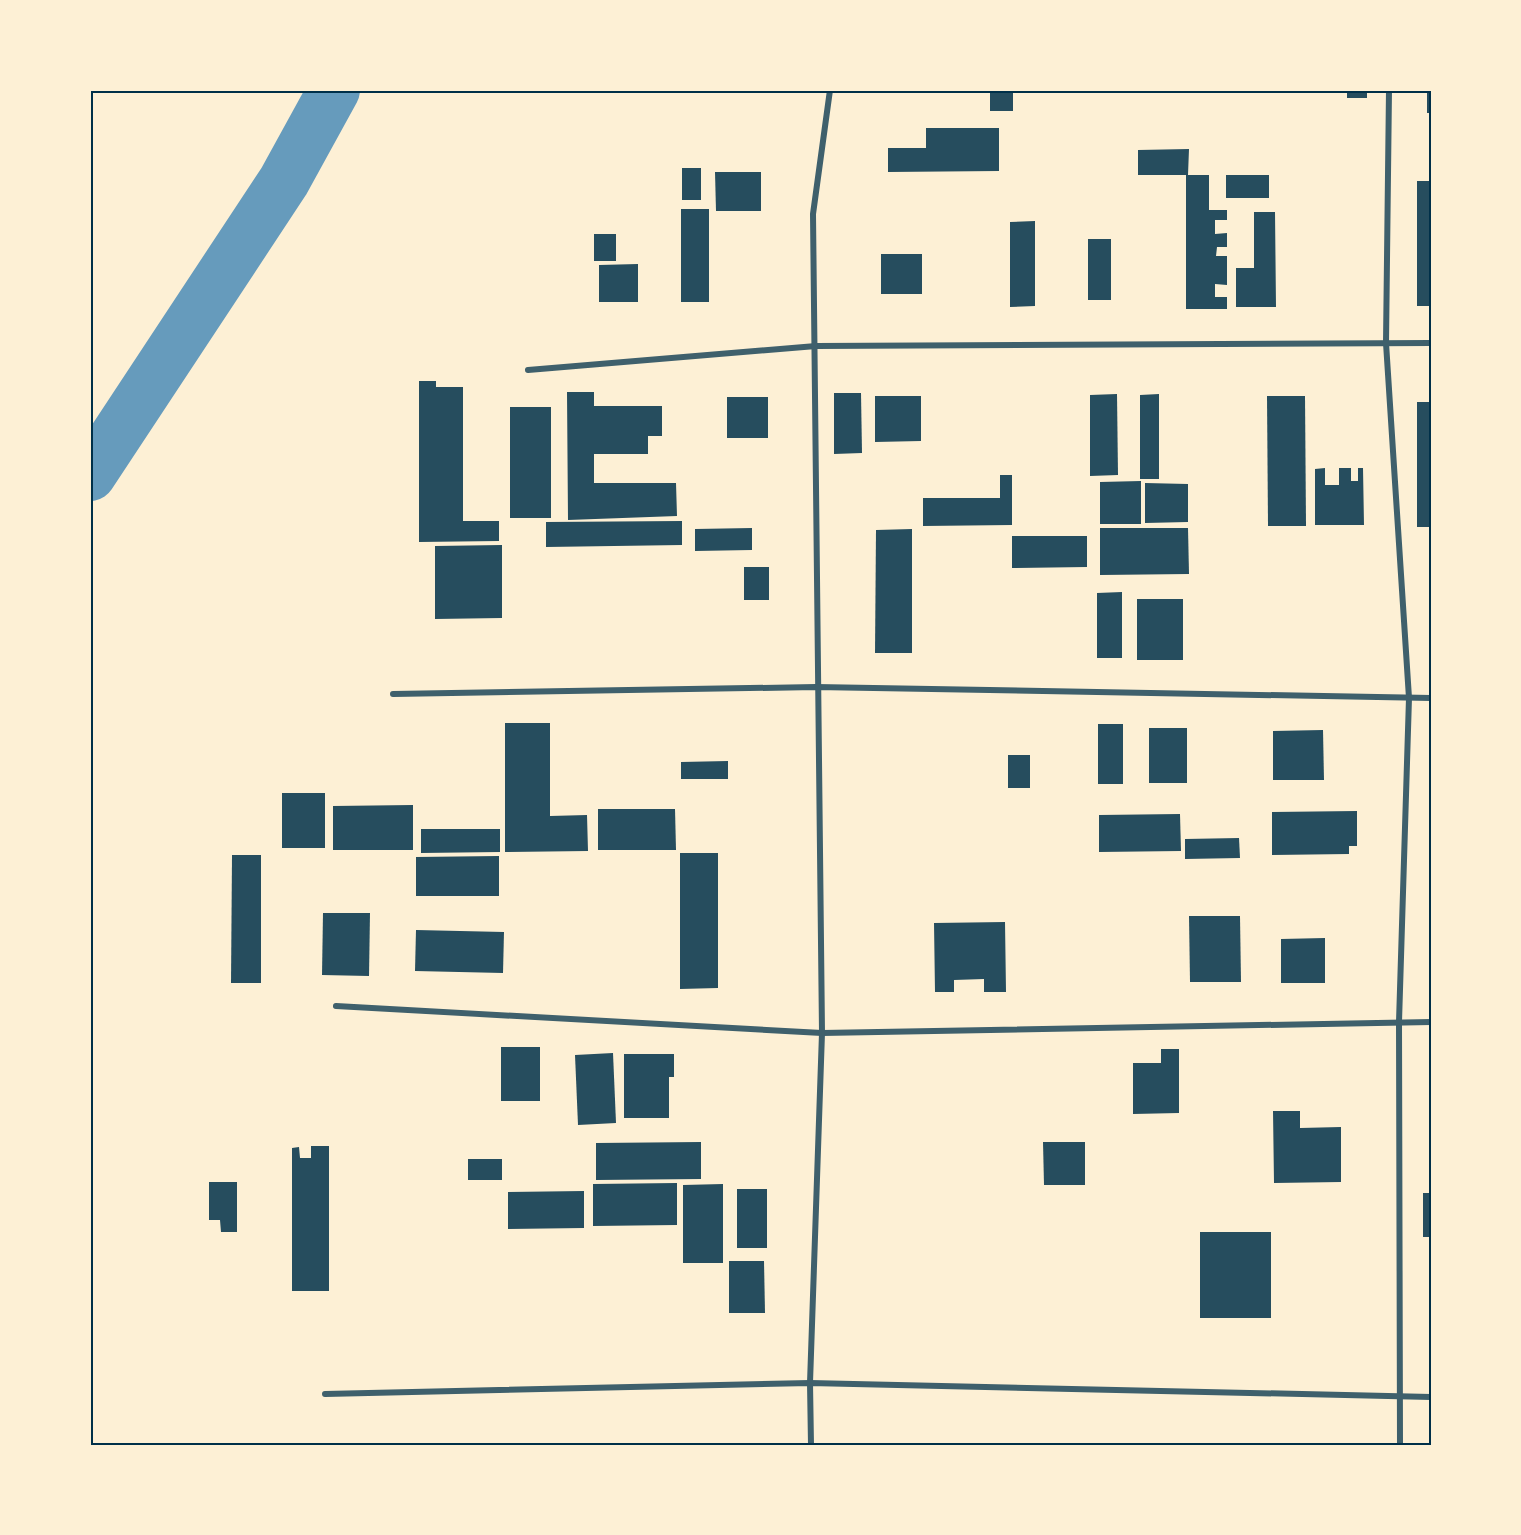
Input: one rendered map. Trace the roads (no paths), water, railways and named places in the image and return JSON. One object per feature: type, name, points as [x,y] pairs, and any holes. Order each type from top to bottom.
[{"type":"street","points":[[811,1445],[810,1383],[822,1034],[816,687],[816,346],[813,214],[830,90]]},
{"type":"street","points":[[1389,90],[1386,343],[1409,698],[1399,1023],[1400,1445]]},
{"type":"street","points":[[528,370],[816,346],[1431,343]]},
{"type":"street","points":[[393,694],[816,687],[1431,698]]},
{"type":"street","points":[[336,1006],[822,1034],[1431,1022]]},
{"type":"street","points":[[325,1394],[810,1383],[1431,1397]]},
{"type":"waterway","points":[[90,475],[284,181],[334,90]]}]
